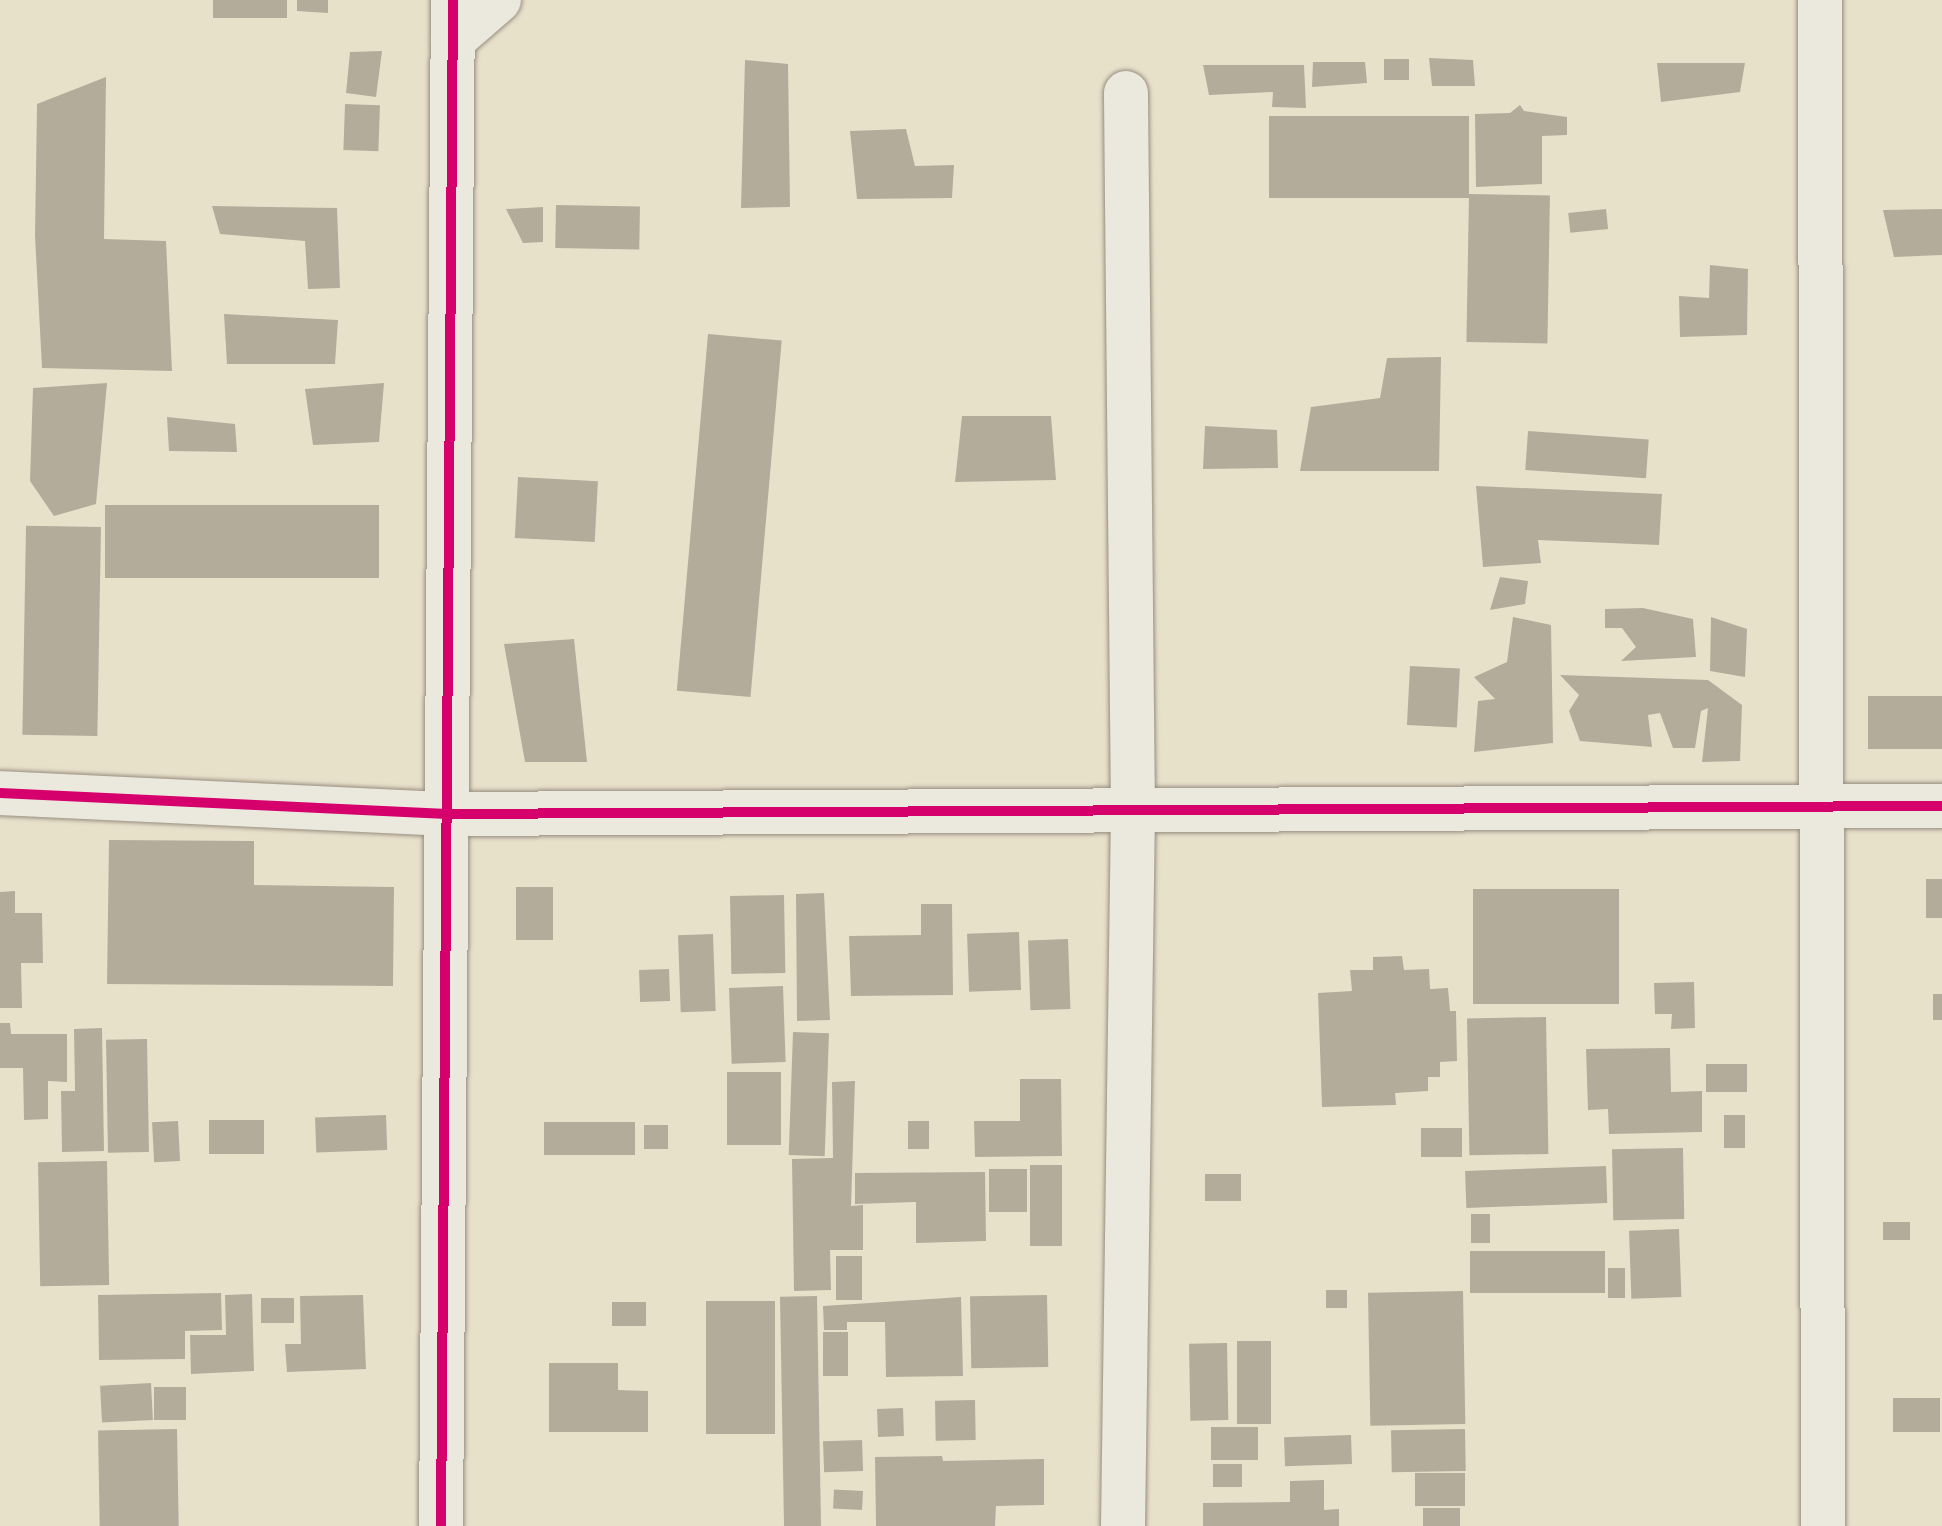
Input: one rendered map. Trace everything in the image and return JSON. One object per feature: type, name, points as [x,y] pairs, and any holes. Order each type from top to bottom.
[{"type":"street","points":[[441,1526],[453,20],[499,0]]},
{"type":"street","points":[[1820,0],[1825,804],[1823,1526]]},
{"type":"street","points":[[1123,1526],[1133,813],[1126,93]]},
{"type":"street","points":[[0,793],[448,814],[1133,813],[1825,804],[1942,806]]},
{"type":"building","points":[[213,0],[287,0],[287,18],[213,18]]},
{"type":"building","points":[[297,0],[328,0],[328,13],[297,11]]},
{"type":"building","points":[[382,51],[376,97],[346,93],[350,52]]},
{"type":"building","points":[[1429,58],[1473,60],[1475,86],[1432,86]]},
{"type":"building","points":[[1384,59],[1409,59],[1409,80],[1384,80]]},
{"type":"building","points":[[745,60],[788,64],[790,207],[741,208]]},
{"type":"building","points":[[1313,62],[1365,62],[1367,83],[1312,87]]},
{"type":"building","points":[[1657,63],[1745,63],[1740,92],[1661,102]]},
{"type":"building","points":[[1203,65],[1304,65],[1306,108],[1272,107],[1273,92],[1209,95]]},
{"type":"building","points":[[106,77],[104,239],[166,241],[172,371],[42,368],[35,236],[37,104]]},
{"type":"building","points":[[345,104],[380,105],[378,151],[343,150]]},
{"type":"building","points":[[1520,105],[1524,111],[1567,117],[1567,135],[1542,136],[1542,184],[1476,187],[1475,114],[1510,113]]},
{"type":"building","points":[[1269,116],[1469,116],[1469,198],[1269,198]]},
{"type":"building","points":[[906,129],[915,166],[954,165],[952,198],[857,199],[850,131]]},
{"type":"building","points":[[1469,194],[1550,195],[1547,343],[1466,342]]},
{"type":"building","points":[[556,205],[640,206],[639,249],[555,248]]},
{"type":"building","points":[[212,206],[337,208],[340,288],[308,289],[305,241],[220,234]]},
{"type":"building","points":[[543,207],[543,242],[523,243],[506,209]]},
{"type":"building","points":[[1606,209],[1608,229],[1570,233],[1568,213]]},
{"type":"building","points":[[1942,209],[1942,255],[1894,257],[1883,210]]},
{"type":"building","points":[[1710,265],[1748,269],[1747,335],[1680,337],[1679,296],[1709,298]]},
{"type":"building","points":[[224,314],[338,320],[335,364],[227,364]]},
{"type":"building","points":[[708,334],[782,340],[751,697],[677,691]]},
{"type":"building","points":[[1441,357],[1439,471],[1300,471],[1311,407],[1380,398],[1387,358]]},
{"type":"building","points":[[107,383],[96,504],[54,516],[30,481],[33,388]]},
{"type":"building","points":[[384,383],[379,442],[313,445],[305,389]]},
{"type":"building","points":[[962,416],[1051,416],[1056,480],[955,482]]},
{"type":"building","points":[[167,417],[235,424],[237,452],[169,451]]},
{"type":"building","points":[[1205,426],[1277,430],[1278,468],[1203,469]]},
{"type":"building","points":[[1528,431],[1649,439],[1646,478],[1525,470]]},
{"type":"building","points":[[518,477],[598,481],[595,542],[515,538]]},
{"type":"building","points":[[1476,486],[1662,494],[1659,545],[1538,540],[1541,563],[1483,567]]},
{"type":"building","points":[[105,505],[379,505],[379,578],[105,578]]},
{"type":"building","points":[[26,526],[101,527],[97,736],[22,735]]},
{"type":"building","points":[[1500,577],[1528,581],[1525,604],[1490,610]]},
{"type":"building","points":[[1643,608],[1693,619],[1696,657],[1621,661],[1636,647],[1622,628],[1605,628],[1605,609]]},
{"type":"building","points":[[1513,617],[1551,625],[1553,743],[1474,752],[1478,701],[1495,699],[1474,677],[1507,662]]},
{"type":"building","points":[[1711,617],[1747,629],[1745,677],[1710,671]]},
{"type":"building","points":[[574,639],[587,762],[525,762],[504,644]]},
{"type":"building","points":[[1410,666],[1460,669],[1457,728],[1407,725]]},
{"type":"building","points":[[1560,675],[1708,680],[1742,705],[1740,761],[1702,762],[1708,708],[1701,711],[1695,748],[1673,748],[1660,713],[1648,715],[1652,747],[1580,741],[1569,711],[1579,695]]},
{"type":"building","points":[[1868,696],[1942,696],[1942,749],[1868,749]]},
{"type":"building","points":[[109,840],[254,841],[254,885],[394,887],[393,986],[107,984]]},
{"type":"building","points":[[1926,879],[1942,879],[1942,918],[1926,918]]},
{"type":"building","points":[[516,887],[553,887],[553,940],[516,940]]},
{"type":"building","points":[[1473,889],[1619,889],[1619,1004],[1473,1004]]},
{"type":"building","points":[[15,891],[15,913],[42,913],[43,963],[21,963],[22,1008],[0,1008],[0,892]]},
{"type":"building","points":[[824,893],[830,1020],[797,1021],[796,894]]},
{"type":"building","points":[[784,895],[785,973],[731,974],[730,896]]},
{"type":"building","points":[[921,904],[952,904],[953,995],[851,996],[849,936],[921,935]]},
{"type":"building","points":[[1019,932],[1021,990],[969,992],[967,934]]},
{"type":"building","points":[[713,934],[716,1011],[681,1012],[678,935]]},
{"type":"building","points":[[1068,939],[1070,1009],[1030,1010],[1028,940]]},
{"type":"building","points":[[1402,956],[1404,970],[1429,969],[1430,989],[1448,988],[1450,1011],[1456,1011],[1457,1061],[1440,1062],[1440,1077],[1428,1077],[1428,1091],[1395,1093],[1396,1105],[1322,1107],[1318,993],[1352,991],[1350,970],[1373,970],[1373,957]]},
{"type":"building","points":[[669,969],[670,1001],[640,1002],[639,970]]},
{"type":"building","points":[[1694,982],[1695,1028],[1671,1029],[1672,1014],[1655,1014],[1654,983]]},
{"type":"building","points":[[783,986],[786,1062],[732,1064],[729,988]]},
{"type":"building","points":[[1933,994],[1942,994],[1942,1020],[1933,1020]]},
{"type":"building","points":[[1546,1017],[1548,1154],[1469,1155],[1467,1018]]},
{"type":"building","points":[[0,1023],[10,1023],[11,1034],[67,1034],[67,1082],[48,1081],[48,1119],[24,1120],[23,1068],[0,1068]]},
{"type":"building","points":[[102,1028],[104,1151],[62,1152],[61,1091],[75,1091],[74,1029]]},
{"type":"building","points":[[793,1032],[829,1033],[825,1156],[789,1155]]},
{"type":"building","points":[[147,1039],[149,1152],[108,1153],[106,1040]]},
{"type":"building","points":[[1670,1048],[1671,1092],[1702,1091],[1702,1132],[1609,1134],[1608,1109],[1588,1110],[1586,1049]]},
{"type":"building","points":[[1706,1064],[1747,1064],[1747,1092],[1706,1092]]},
{"type":"building","points":[[727,1072],[781,1072],[781,1145],[727,1145]]},
{"type":"building","points":[[1020,1079],[1061,1079],[1062,1156],[975,1157],[974,1121],[1020,1121]]},
{"type":"building","points":[[855,1081],[851,1206],[863,1205],[863,1250],[830,1250],[831,1290],[794,1291],[792,1159],[833,1158],[832,1082]]},
{"type":"building","points":[[386,1115],[387,1150],[316,1152],[315,1117]]},
{"type":"building","points":[[1724,1115],[1745,1115],[1745,1148],[1724,1148]]},
{"type":"building","points":[[209,1120],[264,1120],[264,1154],[209,1154]]},
{"type":"building","points":[[178,1121],[180,1161],[154,1162],[152,1122]]},
{"type":"building","points":[[908,1121],[929,1121],[929,1149],[908,1149]]},
{"type":"building","points":[[544,1122],[635,1122],[635,1155],[544,1155]]},
{"type":"building","points":[[644,1125],[668,1125],[668,1149],[644,1149]]},
{"type":"building","points":[[1421,1128],[1462,1128],[1462,1157],[1421,1157]]},
{"type":"building","points":[[1683,1148],[1684,1219],[1613,1220],[1612,1149]]},
{"type":"building","points":[[107,1161],[109,1285],[40,1286],[38,1162]]},
{"type":"building","points":[[1030,1165],[1062,1165],[1062,1246],[1030,1246]]},
{"type":"building","points":[[1606,1166],[1607,1203],[1466,1208],[1465,1171]]},
{"type":"building","points":[[989,1169],[1027,1169],[1027,1212],[989,1212]]},
{"type":"building","points":[[985,1172],[986,1241],[916,1243],[916,1202],[855,1204],[855,1173]]},
{"type":"building","points":[[1205,1174],[1241,1174],[1241,1201],[1205,1201]]},
{"type":"building","points":[[1471,1214],[1490,1214],[1490,1243],[1471,1243]]},
{"type":"building","points":[[1883,1222],[1910,1222],[1910,1240],[1883,1240]]},
{"type":"building","points":[[1679,1229],[1681,1297],[1631,1299],[1629,1231]]},
{"type":"building","points":[[1470,1251],[1605,1251],[1605,1293],[1470,1293]]},
{"type":"building","points":[[836,1256],[862,1256],[862,1300],[836,1300]]},
{"type":"building","points":[[1608,1268],[1625,1268],[1625,1298],[1608,1298]]},
{"type":"building","points":[[1326,1290],[1347,1290],[1347,1308],[1326,1308]]},
{"type":"building","points":[[1463,1291],[1465,1424],[1370,1426],[1368,1293]]},
{"type":"building","points":[[221,1293],[222,1330],[185,1331],[185,1359],[99,1360],[98,1295]]},
{"type":"building","points":[[252,1294],[254,1371],[191,1374],[190,1335],[226,1335],[225,1295]]},
{"type":"building","points":[[363,1295],[366,1369],[287,1372],[285,1344],[301,1344],[300,1296]]},
{"type":"building","points":[[1047,1295],[1048,1367],[971,1368],[970,1296]]},
{"type":"building","points":[[817,1296],[821,1526],[784,1526],[780,1297]]},
{"type":"building","points":[[961,1297],[963,1376],[886,1377],[885,1322],[847,1322],[847,1330],[824,1330],[823,1306]]},
{"type":"building","points":[[261,1298],[294,1298],[294,1323],[261,1323]]},
{"type":"building","points":[[706,1301],[775,1301],[775,1434],[706,1434]]},
{"type":"building","points":[[612,1302],[646,1302],[646,1326],[612,1326]]},
{"type":"building","points":[[823,1332],[848,1332],[848,1376],[823,1376]]},
{"type":"building","points":[[1237,1341],[1271,1341],[1271,1424],[1237,1424]]},
{"type":"building","points":[[1227,1343],[1228,1420],[1190,1421],[1189,1344]]},
{"type":"building","points":[[549,1363],[618,1363],[618,1390],[648,1391],[648,1432],[549,1432]]},
{"type":"building","points":[[151,1383],[153,1420],[102,1423],[100,1386]]},
{"type":"building","points":[[154,1387],[186,1387],[186,1420],[154,1420]]},
{"type":"building","points":[[1893,1398],[1940,1398],[1940,1432],[1893,1432]]},
{"type":"building","points":[[975,1400],[976,1440],[936,1441],[935,1401]]},
{"type":"building","points":[[903,1408],[904,1436],[878,1437],[877,1409]]},
{"type":"building","points":[[1211,1427],[1258,1427],[1258,1460],[1211,1460]]},
{"type":"building","points":[[177,1429],[179,1526],[100,1526],[98,1430]]},
{"type":"building","points":[[1465,1429],[1466,1471],[1392,1472],[1391,1430]]},
{"type":"building","points":[[1351,1435],[1352,1464],[1285,1466],[1284,1437]]},
{"type":"building","points":[[862,1440],[863,1471],[824,1472],[823,1441]]},
{"type":"building","points":[[942,1456],[943,1461],[1044,1459],[1044,1505],[996,1506],[995,1526],[876,1526],[875,1457]]},
{"type":"building","points":[[1213,1464],[1242,1464],[1242,1487],[1213,1487]]},
{"type":"building","points":[[1415,1473],[1465,1473],[1465,1506],[1415,1506]]},
{"type":"building","points":[[1324,1480],[1324,1510],[1339,1509],[1339,1526],[1203,1526],[1203,1503],[1290,1502],[1290,1481]]},
{"type":"building","points":[[834,1489],[863,1491],[862,1510],[833,1508]]},
{"type":"building","points":[[1423,1508],[1460,1508],[1460,1526],[1423,1526]]},
{"type":"cycle path","points":[[441,1526],[453,0]]},
{"type":"cycle path","points":[[0,793],[448,814],[1942,806]]}]
